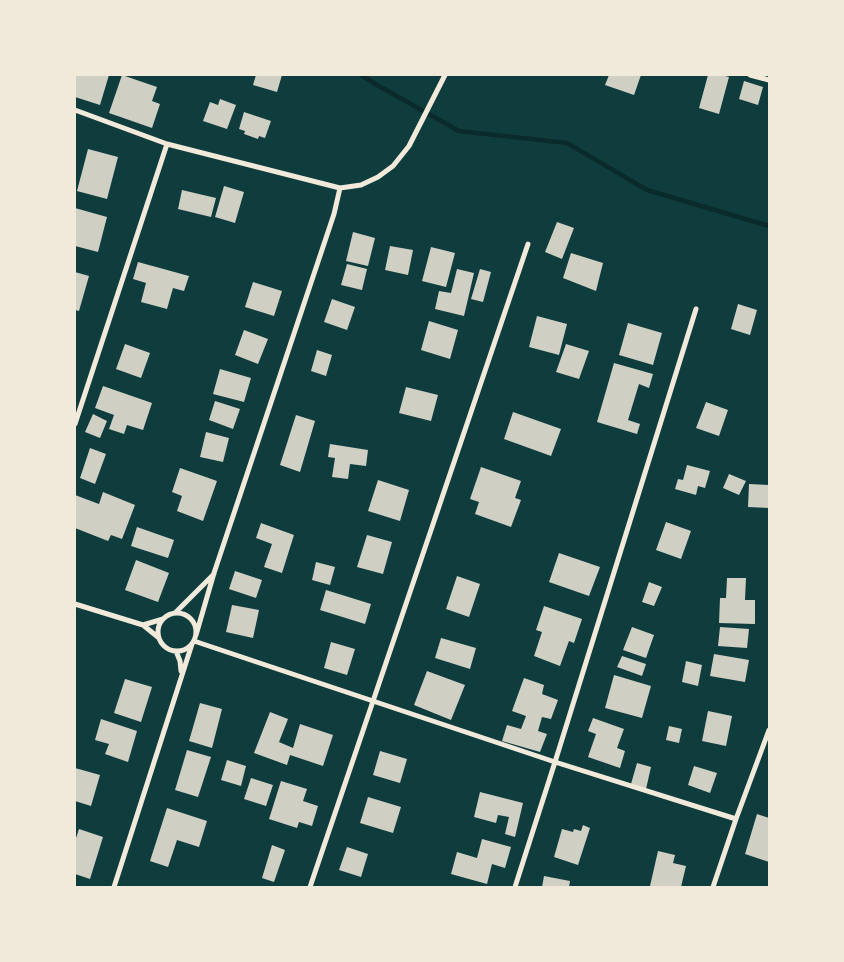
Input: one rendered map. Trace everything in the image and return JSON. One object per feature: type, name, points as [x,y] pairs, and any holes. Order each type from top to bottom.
[{"type":"street","points":[[75,110],[167,144],[340,188],[361,185],[378,177],[393,166],[409,146],[445,75]]},
{"type":"street","points":[[750,75],[769,80]]},
{"type":"street","points":[[75,424],[167,144]]},
{"type":"street","points":[[114,887],[214,574],[334,214],[340,188]]},
{"type":"street","points":[[310,887],[528,244]]},
{"type":"street","points":[[514,887],[555,762],[696,309]]},
{"type":"street","points":[[175,613],[214,574]]},
{"type":"street","points":[[75,604],[143,625],[169,649],[183,650],[193,643]]},
{"type":"street","points":[[160,639],[159,625],[168,615],[175,613],[182,613],[194,621],[196,635]]},
{"type":"street","points":[[143,625],[163,619]]},
{"type":"street","points":[[193,643],[555,762],[736,819]]},
{"type":"street","points":[[176,651],[182,674]]},
{"type":"street","points":[[713,887],[769,730]]},
{"type":"building","points":[[75,75],[109,75],[100,105],[75,97]]},
{"type":"building","points":[[122,75],[157,87],[152,101],[160,104],[152,128],[109,113]]},
{"type":"building","points":[[256,75],[282,75],[277,92],[253,85]]},
{"type":"building","points":[[609,75],[641,75],[634,95],[605,85]]},
{"type":"building","points":[[708,75],[729,77],[719,114],[699,108]]},
{"type":"building","points":[[744,81],[763,87],[758,105],[739,99]]},
{"type":"building","points":[[220,99],[236,105],[227,129],[203,121],[210,102],[218,105]]},
{"type":"building","points":[[244,112],[271,121],[265,138],[259,136],[258,139],[244,134],[245,131],[239,129]]},
{"type":"building","points":[[88,149],[118,157],[107,199],[77,191]]},
{"type":"building","points":[[224,186],[244,192],[235,223],[215,217]]},
{"type":"building","points":[[182,190],[216,198],[211,217],[178,209]]},
{"type":"building","points":[[75,208],[107,217],[98,252],[75,246]]},
{"type":"building","points":[[557,222],[574,228],[562,259],[545,252]]},
{"type":"building","points":[[353,232],[375,238],[368,266],[346,261]]},
{"type":"building","points":[[390,246],[413,250],[408,275],[385,270]]},
{"type":"building","points":[[431,247],[455,253],[446,287],[422,281]]},
{"type":"building","points":[[571,253],[603,263],[596,291],[563,278]]},
{"type":"building","points":[[138,262],[189,276],[184,291],[173,288],[167,309],[141,302],[146,283],[133,279]]},
{"type":"building","points":[[347,264],[367,269],[362,290],[341,285]]},
{"type":"building","points":[[457,269],[474,273],[464,316],[435,309],[439,291],[451,293]]},
{"type":"building","points":[[480,269],[491,272],[483,302],[471,299]]},
{"type":"building","points":[[75,272],[89,276],[79,311],[75,310]]},
{"type":"building","points":[[253,282],[282,291],[274,316],[245,307]]},
{"type":"building","points":[[332,299],[355,307],[347,330],[324,322]]},
{"type":"building","points":[[738,304],[757,310],[750,335],[731,329]]},
{"type":"building","points":[[537,316],[567,324],[559,355],[529,347]]},
{"type":"building","points":[[429,321],[458,330],[450,359],[421,350]]},
{"type":"building","points":[[628,323],[662,333],[653,365],[619,355]]},
{"type":"building","points":[[244,330],[268,339],[258,364],[235,355]]},
{"type":"building","points":[[125,344],[150,353],[141,378],[116,369]]},
{"type":"building","points":[[566,344],[589,351],[579,379],[556,372]]},
{"type":"building","points":[[317,350],[332,355],[326,376],[311,371]]},
{"type":"building","points":[[614,363],[653,374],[649,388],[639,384],[628,420],[640,424],[637,434],[597,422]]},
{"type":"building","points":[[220,369],[251,378],[244,402],[213,394]]},
{"type":"building","points":[[103,386],[152,403],[143,430],[127,425],[124,434],[109,429],[114,415],[95,408]]},
{"type":"building","points":[[406,387],[438,395],[431,421],[399,413]]},
{"type":"building","points":[[215,401],[240,409],[233,429],[209,420]]},
{"type":"building","points":[[706,402],[728,410],[719,436],[696,428]]},
{"type":"building","points":[[513,412],[561,429],[551,456],[504,439]]},
{"type":"building","points":[[93,414],[107,421],[100,438],[85,432]]},
{"type":"building","points":[[296,415],[315,421],[300,472],[280,465]]},
{"type":"building","points":[[206,432],[229,438],[223,462],[200,457]]},
{"type":"building","points":[[330,444],[368,450],[366,466],[350,464],[348,479],[332,477],[335,458],[328,457]]},
{"type":"building","points":[[90,448],[106,454],[95,484],[80,478]]},
{"type":"building","points":[[687,465],[710,471],[705,488],[698,486],[696,495],[675,489],[678,479],[683,480]]},
{"type":"building","points":[[481,467],[521,481],[515,498],[521,500],[511,527],[475,514],[479,502],[470,499]]},
{"type":"building","points":[[180,468],[217,481],[203,521],[177,511],[182,496],[172,492]]},
{"type":"building","points":[[729,474],[746,481],[739,495],[723,488]]},
{"type":"building","points":[[378,480],[409,490],[400,521],[368,511]]},
{"type":"building","points":[[749,484],[769,485],[769,508],[748,507]]},
{"type":"building","points":[[103,492],[135,505],[122,539],[111,535],[108,541],[75,528],[75,495],[99,504]]},
{"type":"building","points":[[666,522],[691,531],[681,559],[656,550]]},
{"type":"building","points":[[261,523],[294,535],[282,573],[264,567],[272,544],[256,538]]},
{"type":"building","points":[[137,527],[174,540],[168,558],[131,546]]},
{"type":"building","points":[[367,535],[392,542],[383,574],[357,567]]},
{"type":"building","points":[[559,553],[600,567],[589,596],[549,582]]},
{"type":"building","points":[[136,560],[169,573],[158,602],[125,590]]},
{"type":"building","points":[[316,562],[335,567],[330,585],[312,580]]},
{"type":"building","points":[[235,571],[262,580],[256,598],[229,589]]},
{"type":"building","points":[[457,576],[480,584],[469,617],[446,609]]},
{"type":"building","points":[[727,578],[746,578],[745,600],[755,600],[755,624],[719,623],[720,598],[726,598]]},
{"type":"building","points":[[649,582],[662,587],[654,606],[642,602]]},
{"type":"building","points":[[326,590],[371,604],[365,624],[320,610]]},
{"type":"building","points":[[232,605],[259,610],[253,638],[226,632]]},
{"type":"building","points":[[544,606],[582,619],[574,643],[569,641],[560,666],[534,656],[542,632],[536,630]]},
{"type":"building","points":[[632,627],[654,635],[646,658],[623,650]]},
{"type":"building","points":[[720,627],[749,629],[747,648],[718,646]]},
{"type":"building","points":[[441,638],[476,648],[470,669],[435,658]]},
{"type":"building","points":[[331,642],[355,649],[347,675],[324,668]]},
{"type":"building","points":[[714,654],[749,660],[745,682],[710,676]]},
{"type":"building","points":[[622,656],[646,664],[642,676],[617,667]]},
{"type":"building","points":[[686,661],[702,665],[698,686],[682,682]]},
{"type":"building","points":[[427,671],[465,685],[451,720],[414,705]]},
{"type":"building","points":[[614,675],[651,686],[642,718],[605,708]]},
{"type":"building","points":[[524,678],[544,685],[542,694],[558,700],[551,719],[542,717],[538,731],[547,734],[540,752],[502,741],[507,725],[521,729],[526,716],[512,711]]},
{"type":"building","points":[[125,679],[152,687],[141,722],[114,713]]},
{"type":"building","points":[[200,703],[222,709],[212,748],[189,741]]},
{"type":"building","points":[[708,711],[732,716],[726,746],[702,741]]},
{"type":"building","points":[[270,712],[288,719],[279,742],[293,748],[300,724],[333,735],[323,766],[290,755],[287,765],[254,753]]},
{"type":"building","points":[[593,718],[624,729],[617,748],[625,751],[620,768],[588,757],[596,734],[588,731]]},
{"type":"building","points":[[101,719],[137,731],[128,762],[105,754],[109,744],[95,740]]},
{"type":"building","points":[[669,726],[682,729],[679,743],[666,740]]},
{"type":"building","points":[[187,750],[211,757],[198,797],[175,790]]},
{"type":"building","points":[[380,751],[407,759],[400,783],[373,775]]},
{"type":"building","points":[[227,760],[246,766],[241,786],[221,780]]},
{"type":"building","points":[[637,763],[651,767],[646,789],[631,784]]},
{"type":"building","points":[[694,766],[717,773],[710,793],[688,785]]},
{"type":"building","points":[[75,768],[100,775],[91,806],[75,801]]},
{"type":"building","points":[[251,778],[273,785],[266,806],[244,799]]},
{"type":"building","points":[[281,781],[307,789],[303,801],[318,806],[312,826],[299,822],[297,828],[269,819]]},
{"type":"building","points":[[480,792],[523,803],[515,837],[505,834],[509,817],[498,815],[496,823],[474,817]]},
{"type":"building","points":[[368,797],[401,807],[393,833],[360,823]]},
{"type":"building","points":[[167,808],[207,821],[199,847],[177,840],[168,867],[150,861]]},
{"type":"building","points":[[757,814],[769,818],[769,862],[745,854]]},
{"type":"building","points":[[583,825],[590,828],[578,865],[554,857],[562,829],[573,832],[574,829],[581,831]]},
{"type":"building","points":[[79,829],[103,837],[90,879],[75,874],[75,841]]},
{"type":"building","points":[[482,839],[511,847],[505,868],[492,864],[487,884],[451,874],[457,852],[477,858]]},
{"type":"building","points":[[272,845],[285,850],[274,882],[262,878]]},
{"type":"building","points":[[347,847],[368,854],[361,877],[339,870]]},
{"type":"building","points":[[658,851],[675,855],[673,863],[686,866],[681,887],[650,886]]},
{"type":"building","points":[[544,876],[570,881],[569,887],[542,887]]},
{"type":"waterway","points":[[361,75],[459,131],[567,143],[647,190],[769,226]]}]
